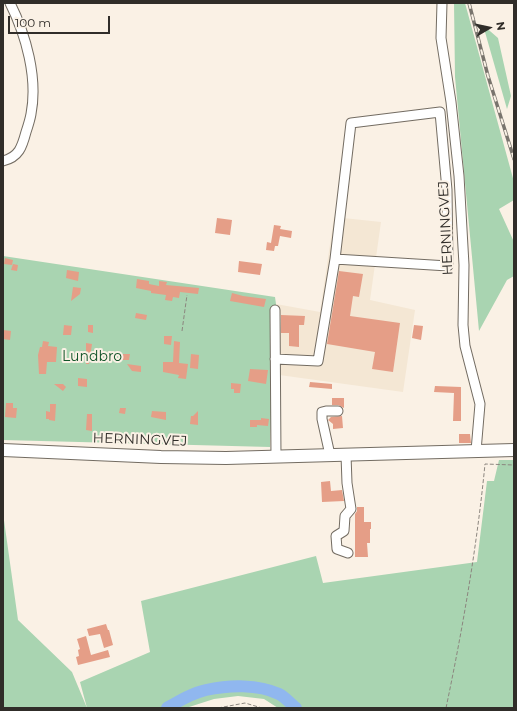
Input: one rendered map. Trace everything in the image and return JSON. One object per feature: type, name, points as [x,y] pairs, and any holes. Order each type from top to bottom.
[{"type":"main road","name":"HERNINGVEJ","points":[[3,450],[161,457],[276,457],[514,450]]},
{"type":"street","points":[[3,161],[11,159],[16,155],[22,146],[32,114],[33,91],[28,52],[23,33],[10,3]]},
{"type":"street","name":"HERNINGVEJ","points":[[442,3],[441,38],[451,102],[459,183],[464,265],[463,325],[465,346],[480,404],[476,451]]},
{"type":"street","points":[[276,359],[318,361],[335,259],[351,123],[440,112],[447,190],[448,266],[335,259]]},
{"type":"street","points":[[275,310],[276,457]]},
{"type":"street","points":[[330,455],[322,419],[322,412],[326,410],[338,410]]},
{"type":"street","points":[[346,455],[347,483],[351,508],[345,516],[344,531],[336,536],[337,549],[348,553]]},
{"type":"path","points":[[182,332],[187,295]]},
{"type":"path","points":[[446,708],[467,601],[485,464],[514,465]]},
{"type":"path","points":[[218,708],[245,703],[262,708]]},
{"type":"shaded area","points":[[334,217],[381,222],[370,300],[415,310],[403,392],[272,374],[276,304],[320,312]]},
{"type":"green space","points":[[454,3],[465,3],[514,182],[514,200],[499,209],[514,242],[514,276],[507,280],[479,331],[455,77]]},
{"type":"green space","points":[[483,25],[498,38],[511,96],[507,109]]},
{"type":"green space","name":"Lundbro","points":[[3,256],[275,297],[276,304],[270,447],[3,440]]},
{"type":"green space","points":[[499,460],[514,460],[514,708],[278,708],[264,699],[238,696],[214,699],[186,708],[87,708],[80,682],[150,652],[141,601],[316,556],[323,583],[477,562],[487,481],[494,481]]},
{"type":"green space","points":[[3,513],[18,620],[72,672],[87,708],[3,708]]},
{"type":"building","points":[[217,218],[232,220],[230,235],[215,233]]},
{"type":"building","points":[[274,225],[281,226],[280,229],[292,231],[291,238],[280,236],[278,246],[275,246],[274,251],[266,250],[267,242],[271,243]]},
{"type":"building","points":[[5,258],[13,260],[12,265],[4,264]]},
{"type":"building","points":[[239,261],[262,264],[260,275],[238,272]]},
{"type":"building","points":[[13,264],[18,265],[17,271],[11,270]]},
{"type":"building","points":[[67,270],[79,272],[78,281],[66,278]]},
{"type":"building","points":[[339,271],[363,274],[359,297],[353,296],[350,316],[400,323],[393,372],[372,369],[375,352],[327,344]]},
{"type":"building","points":[[137,279],[149,281],[149,284],[159,286],[159,281],[167,282],[166,285],[199,288],[198,294],[180,292],[179,298],[173,297],[172,301],[165,300],[166,295],[151,293],[151,291],[136,288]]},
{"type":"building","points":[[73,287],[81,288],[80,294],[71,301]]},
{"type":"building","points":[[232,293],[266,299],[264,307],[230,301]]},
{"type":"building","points":[[136,313],[147,315],[146,320],[135,318]]},
{"type":"building","points":[[281,315],[305,316],[304,325],[299,325],[299,347],[289,346],[289,333],[281,333]]},
{"type":"building","points":[[64,325],[72,326],[71,335],[63,335]]},
{"type":"building","points":[[88,325],[93,325],[93,333],[88,332]]},
{"type":"building","points":[[414,325],[423,326],[421,340],[412,338]]},
{"type":"building","points":[[3,330],[11,331],[10,340],[3,339]]},
{"type":"building","points":[[164,336],[172,336],[171,345],[164,344]]},
{"type":"building","points":[[43,341],[49,342],[48,346],[57,347],[56,362],[47,362],[46,374],[39,374],[38,355]]},
{"type":"building","points":[[174,341],[180,342],[179,363],[188,364],[186,379],[178,378],[179,375],[163,372],[163,362],[173,362]]},
{"type":"building","points":[[86,343],[92,344],[89,364],[86,364]]},
{"type":"building","points":[[121,354],[130,354],[129,360],[121,360]]},
{"type":"building","points":[[191,354],[199,355],[198,369],[190,368]]},
{"type":"building","points":[[127,364],[141,366],[141,372],[132,371]]},
{"type":"building","points":[[250,369],[268,370],[266,384],[248,381]]},
{"type":"building","points":[[78,378],[87,379],[87,387],[78,386]]},
{"type":"building","points":[[310,382],[332,384],[332,389],[309,387]]},
{"type":"building","points":[[231,383],[241,384],[240,393],[234,393],[234,389],[231,389]]},
{"type":"building","points":[[54,384],[63,384],[66,387],[63,391]]},
{"type":"building","points":[[435,386],[461,387],[461,421],[453,421],[454,393],[434,392]]},
{"type":"building","points":[[332,398],[344,398],[344,408],[338,405],[332,405]]},
{"type":"building","points":[[6,403],[13,403],[13,408],[17,408],[16,418],[5,417]]},
{"type":"building","points":[[50,404],[56,404],[55,421],[46,419],[46,411],[50,412]]},
{"type":"building","points":[[120,408],[126,408],[125,414],[119,413]]},
{"type":"building","points":[[152,411],[166,412],[166,420],[151,417]]},
{"type":"building","points":[[198,411],[198,425],[190,424],[191,416]]},
{"type":"building","points":[[87,414],[92,414],[92,431],[86,430]]},
{"type":"building","points":[[342,416],[343,428],[333,429],[333,424],[328,420],[331,417]]},
{"type":"building","points":[[261,418],[269,419],[268,426],[257,425],[257,427],[250,427],[250,420],[261,420]]},
{"type":"building","points":[[459,434],[470,434],[471,443],[459,443]]},
{"type":"building","points":[[330,481],[331,491],[342,490],[344,501],[322,502],[321,482]]},
{"type":"building","points":[[357,507],[364,507],[364,522],[371,522],[370,543],[367,543],[368,557],[355,557],[355,514]]},
{"type":"building","points":[[106,624],[113,645],[104,648],[100,634],[89,636],[87,629]]},
{"type":"building","points":[[86,636],[91,655],[108,650],[110,657],[78,665],[76,657],[79,656],[78,650],[80,649],[77,639]]},
{"type":"waterway","points":[[167,708],[201,691],[234,686],[262,688],[271,691],[279,694],[296,708]]},
{"type":"railway","points":[[469,3],[488,76],[514,159]]}]
